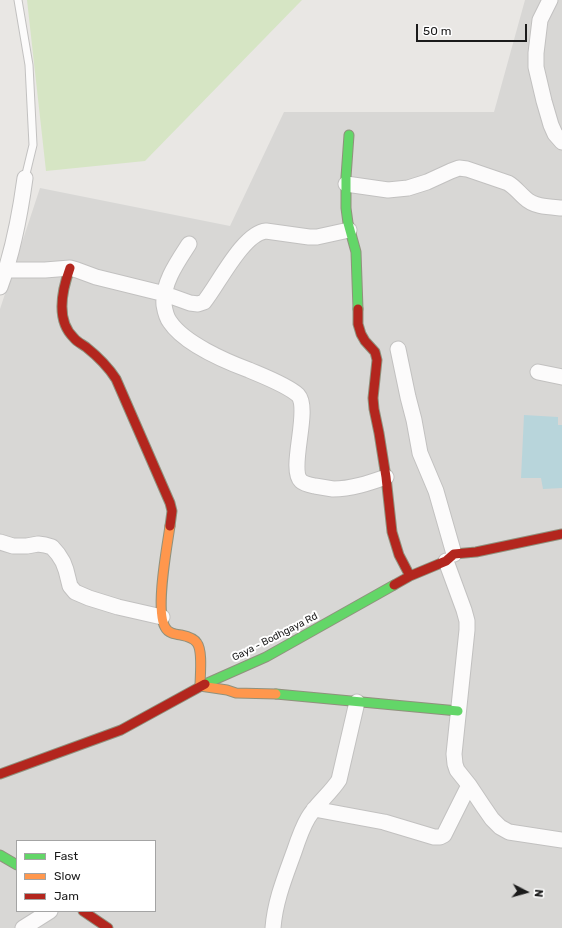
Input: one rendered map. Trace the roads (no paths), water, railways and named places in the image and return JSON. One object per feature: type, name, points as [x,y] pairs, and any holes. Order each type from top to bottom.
[{"type":"street","points":[[550,0],[540,20],[536,53],[536,68],[551,125],[555,134],[562,142]]},
{"type":"street","points":[[349,135],[346,184],[347,220],[356,252],[358,324],[364,340],[375,352],[377,360],[373,398],[386,477],[392,532],[399,555],[410,576]]},
{"type":"street","points":[[346,184],[388,190],[408,188],[427,182],[455,169],[467,168],[508,183],[531,203],[562,208]]},
{"type":"street","points":[[0,287],[6,270],[18,221],[26,178]]},
{"type":"street","points":[[6,270],[45,270],[70,268],[96,277],[165,294],[190,303],[198,304],[204,302],[226,269],[249,240],[261,232],[266,231],[317,237],[349,230]]},
{"type":"street","points":[[189,244],[174,266],[165,294],[164,304],[167,318],[178,331],[192,342],[230,362],[286,387],[299,396],[302,402],[302,409],[297,476],[301,481],[307,484],[333,489],[365,484],[386,477]]},
{"type":"street","points":[[70,268],[64,285],[62,301],[63,320],[66,328],[70,335],[94,355],[112,373],[170,503],[172,511],[163,578],[161,607],[162,617],[164,627],[170,632],[176,635],[185,636],[197,643],[200,657],[200,686],[227,690],[236,693],[297,696],[458,711]]},
{"type":"street","points":[[398,349],[420,453],[436,491],[450,558],[467,621],[468,630],[454,754],[455,764],[459,773],[482,806],[500,827],[509,832],[562,840]]},
{"type":"street","points":[[538,372],[562,377]]},
{"type":"street","name":"Gaya - Bodhgaya Rd","points":[[0,774],[121,730],[200,686],[266,657],[410,576],[450,558],[562,534]]},
{"type":"street","points":[[0,542],[13,546],[38,544],[52,547],[63,562],[70,586],[75,592],[118,607],[162,617]]},
{"type":"street","points":[[273,928],[274,912],[300,833],[314,809],[333,789],[339,780],[357,702]]},
{"type":"street","points":[[314,809],[384,822],[434,837],[440,837],[444,835],[468,785]]},
{"type":"street","points":[[0,855],[16,864]]},
{"type":"street","points":[[23,928],[48,912]]},
{"type":"street","points":[[84,912],[108,928]]},
{"type":"lane","points":[[18,0],[29,65],[33,145],[26,178]]},
{"type":"water","points":[[524,415],[558,417],[558,425],[562,425],[562,488],[543,489],[541,478],[521,478]]}]
